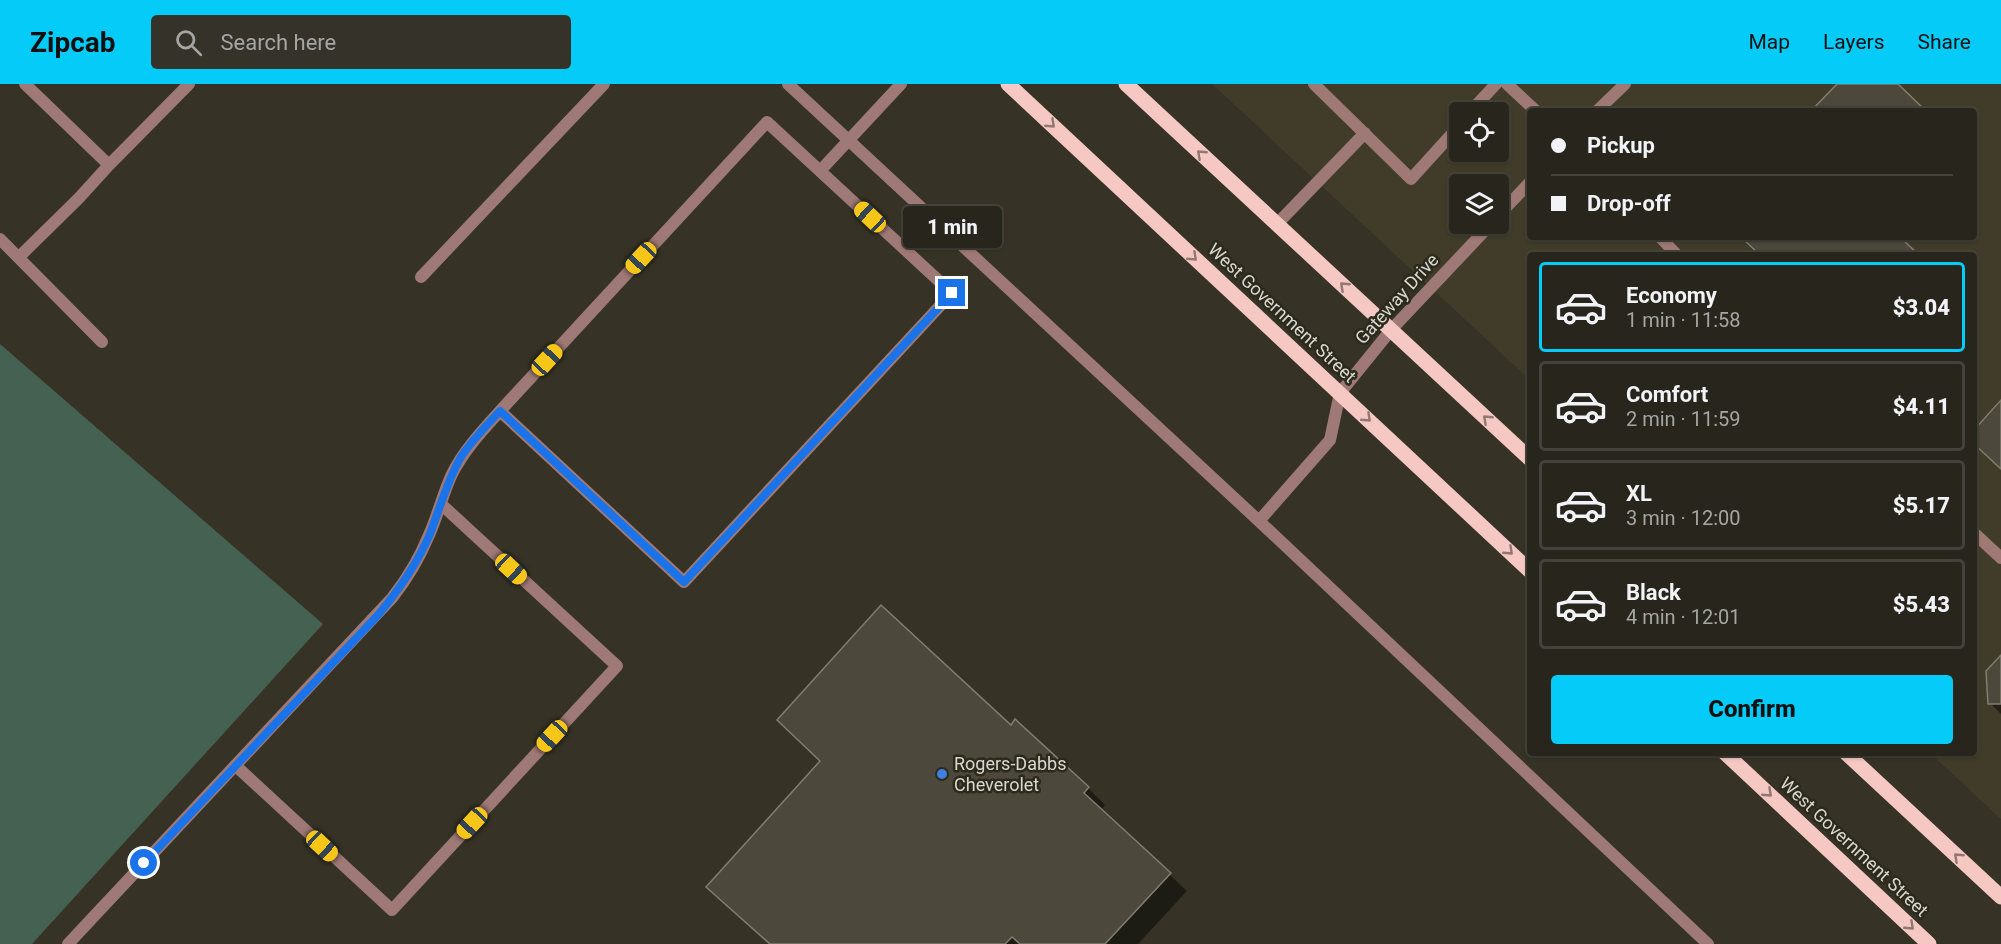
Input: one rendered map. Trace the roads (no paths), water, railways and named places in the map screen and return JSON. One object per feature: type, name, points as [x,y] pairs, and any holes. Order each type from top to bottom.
[{"type":"main road","name":"West Government Street","points":[[1008,84],[1527,568]]},
{"type":"main road","points":[[1126,84],[1527,456]]},
{"type":"main road","name":"West Government Street","points":[[1728,756],[1929,944]]},
{"type":"main road","points":[[1849,756],[2001,897]]},
{"type":"street","points":[[25,84],[110,165]]},
{"type":"street","points":[[19,258],[189,84]]},
{"type":"street","points":[[421,277],[604,84]]},
{"type":"street","points":[[788,84],[1259,520],[1708,944]]},
{"type":"street","points":[[820,171],[901,84]]},
{"type":"street","points":[[1314,84],[1411,178],[1449,137]]},
{"type":"street","points":[[1325,94],[1335,84]]},
{"type":"street","points":[[1479,102],[1496,84]]},
{"type":"street","points":[[1508,84],[1533,108]]},
{"type":"street","points":[[1600,108],[1625,84]]},
{"type":"street","points":[[68,944],[378,615],[402,585],[430,534],[452,475],[474,440],[500,411],[767,122],[952,293],[684,582],[500,411]]},
{"type":"street","points":[[1277,224],[1365,133]]},
{"type":"street","points":[[1509,204],[1527,185]]},
{"type":"street","name":"Gateway Drive","points":[[1259,520],[1330,440],[1340,393],[1391,330],[1482,234]]},
{"type":"street","points":[[0,239],[102,342]]},
{"type":"street","points":[[1663,240],[1674,252]]},
{"type":"street","points":[[236,766],[392,910],[616,666],[441,504]]},
{"type":"street","points":[[1977,536],[2001,558]]},
{"type":"place","name":"Rogers-Dabbs Cheverolet","points":[[942,774]]}]
